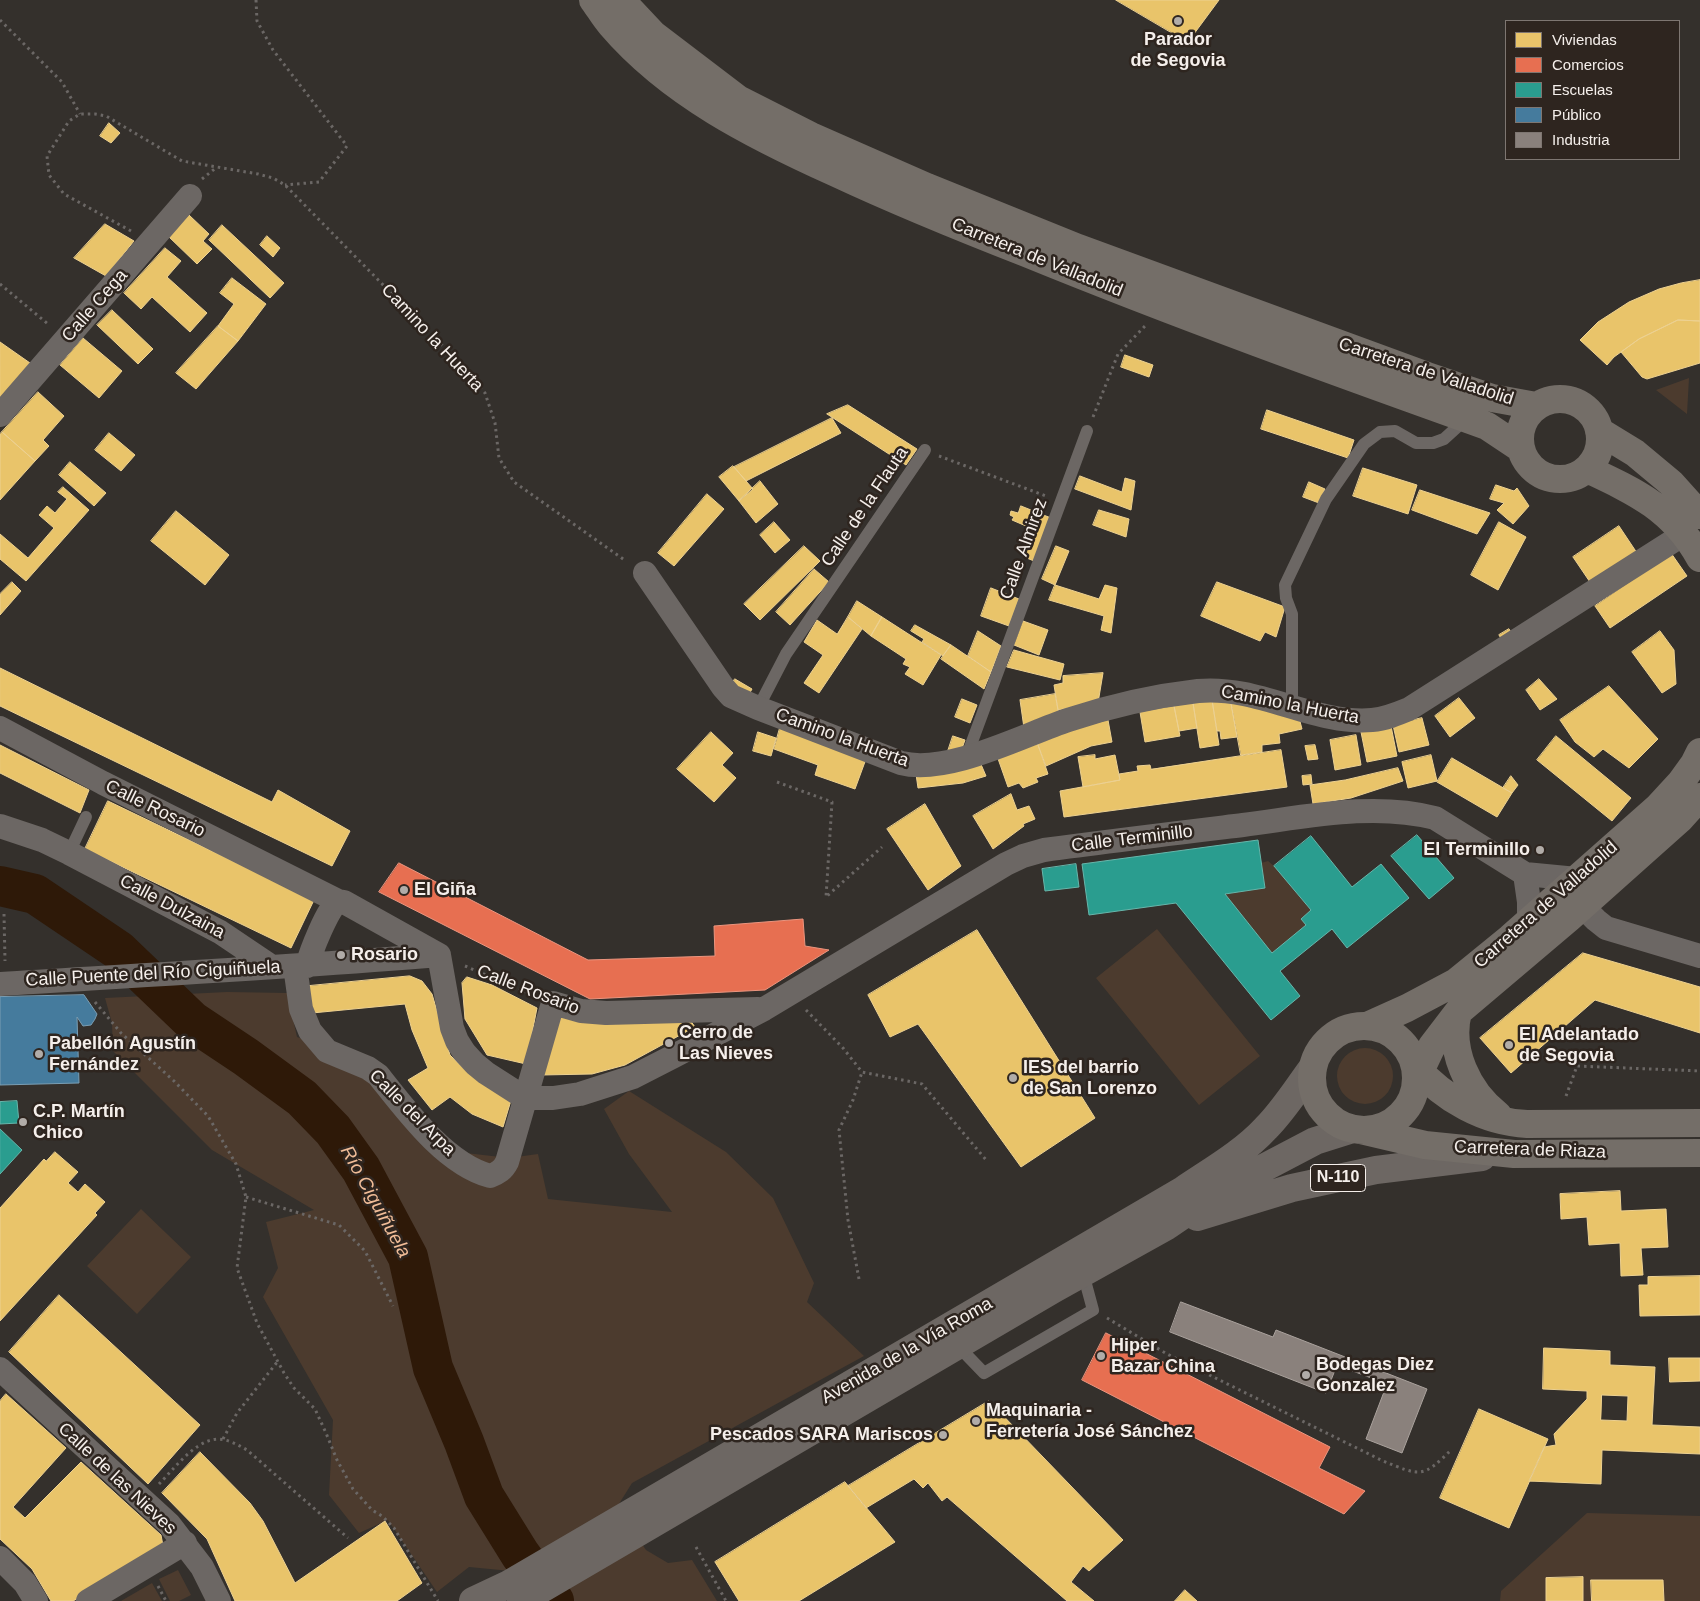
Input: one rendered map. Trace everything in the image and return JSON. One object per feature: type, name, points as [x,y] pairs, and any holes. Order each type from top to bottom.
[{"type":"highway","name":"Carretera de Valladolid","points":[[593,0],[611,24],[646,60],[721,115],[772,144],[897,201],[1125,294],[1487,426],[1520,448]]},
{"type":"highway","name":"Carretera de Valladolid","points":[[621,0],[654,35],[738,99],[811,136],[927,187],[1078,248],[1427,376],[1492,398],[1536,406]]},
{"type":"highway","points":[[1548,400],[1574,401],[1586,408],[1595,418],[1599,431],[1600,445],[1596,458],[1587,469],[1577,476],[1566,479],[1554,479],[1542,475],[1532,468],[1520,448],[1519,436],[1528,414],[1536,406],[1548,400]]},
{"type":"highway","points":[[1599,431],[1635,453],[1664,477],[1692,524],[1700,558]]},
{"type":"highway","points":[[1587,469],[1619,484],[1656,505],[1671,518],[1692,524]]},
{"type":"highway","name":"Carretera de Valladolid","points":[[1366,1026],[1407,1008],[1456,982],[1530,921],[1658,807],[1681,782],[1700,752]]},
{"type":"highway","name":"Carretera de Valladolid","points":[[1417,1075],[1432,1046],[1458,1012],[1680,819],[1700,797]]},
{"type":"highway","points":[[1458,1012],[1456,1034],[1459,1055],[1471,1087],[1484,1104],[1497,1115],[1517,1124]]},
{"type":"highway","points":[[1366,1026],[1383,1029],[1398,1038],[1409,1052],[1417,1075],[1411,1102],[1401,1115],[1387,1125],[1370,1130],[1357,1129],[1331,1118],[1320,1106],[1312,1083],[1316,1059],[1324,1045],[1336,1034],[1351,1028],[1366,1026]]},
{"type":"highway","name":"Carretera de Riaza","points":[[1417,1075],[1471,1110],[1517,1124],[1700,1123]]},
{"type":"highway","name":"Carretera de Riaza","points":[[1357,1129],[1425,1145],[1514,1154],[1700,1153]]},
{"type":"main road","name":"Avenida de la Vía Roma","points":[[476,1600],[514,1593],[637,1521],[1156,1206],[1217,1167],[1257,1137],[1266,1129],[1314,1067]]},
{"type":"main road","name":"Avenida de la Vía Roma","points":[[637,1521],[958,1346],[1167,1226],[1214,1194],[1315,1141],[1357,1129]]},
{"type":"main road","name":"Avenida de la Vía Roma","points":[[1167,1226],[1292,1188],[1376,1170],[1514,1154]]},
{"type":"street","name":"Calle Cega","points":[[0,415],[190,196]]},
{"type":"street","name":"Camino la Huerta","points":[[645,573],[731,696],[758,708],[908,764],[919,766],[966,758],[1068,720],[1122,704],[1197,691],[1230,692],[1260,697],[1332,717],[1354,720],[1381,718],[1409,709],[1692,524]]},
{"type":"street","name":"Calle Rosario","points":[[0,728],[103,783],[338,901],[344,902],[439,955]]},
{"type":"street","name":"Calle Terminillo","points":[[526,1098],[553,1098],[580,1094],[633,1077],[764,1009],[1006,864],[1023,856],[1044,850],[1338,813],[1389,812],[1435,818],[1526,874],[1576,879]]},
{"type":"street","name":"Calle Dulzaina","points":[[0,826],[42,840],[220,932],[291,966]]},
{"type":"street","points":[[1526,874],[1530,921]]},
{"type":"street","points":[[291,966],[312,947],[334,905],[338,901]]},
{"type":"street","points":[[1582,906],[1606,928],[1700,956]]},
{"type":"street","points":[[439,955],[452,1028],[457,1041],[475,1064],[526,1098]]},
{"type":"street","name":"Calle Puente del Río Ciguiñuela","points":[[3,983],[439,955]]},
{"type":"street","name":"Calle del Arpa","points":[[291,966],[300,1009],[310,1031],[327,1051],[368,1068],[378,1075],[438,1146],[464,1164],[490,1176],[498,1173],[507,1162],[553,1003]]},
{"type":"street","name":"Calle Rosario","points":[[553,1003],[580,1011],[606,1013],[764,1009]]},
{"type":"street","name":"Calle de las Nieves","points":[[4,1379],[169,1524],[202,1567],[219,1601]]},
{"type":"street","points":[[88,1601],[185,1543]]},
{"type":"street","points":[[0,1558],[21,1578],[36,1601]]},
{"type":"lane","points":[[1292,706],[1292,614],[1285,590],[1326,499],[1364,444],[1380,432],[1395,431],[1416,443],[1433,443],[1444,439],[1466,419]]},
{"type":"lane","name":"Calle Almirez","points":[[966,758],[1087,432]]},
{"type":"lane","name":"Calle de la Flauta","points":[[758,708],[786,654],[924,450]]},
{"type":"lane","points":[[69,853],[86,817]]},
{"type":"lane","points":[[958,1346],[984,1373],[1093,1310],[1083,1273]]},
{"type":"path","points":[[256,0],[257,21],[273,50],[347,146],[319,182],[285,185]]},
{"type":"path","points":[[0,20],[62,82],[80,114],[69,121],[47,156],[49,175],[64,194],[151,241]]},
{"type":"path","name":"Camino la Huerta","points":[[80,114],[106,116],[182,160],[258,174],[273,178],[285,185],[447,350],[485,393],[495,423],[499,458],[514,482],[645,573]]},
{"type":"path","points":[[0,284],[66,339]]},
{"type":"path","points":[[1087,432],[1118,354],[1148,323]]},
{"type":"path","name":"Calle de la Flauta","points":[[924,450],[1061,502]]},
{"type":"path","points":[[778,782],[832,802],[826,897],[882,847]]},
{"type":"path","points":[[3,983],[4,914]]},
{"type":"path","name":"Calle Rosario","points":[[439,955],[553,1003]]},
{"type":"path","points":[[95,977],[96,1005],[121,1033],[208,1116],[236,1164],[246,1197],[237,1268],[257,1323],[294,1388],[315,1409],[337,1460],[353,1489],[372,1510],[382,1516],[394,1528],[438,1601]]},
{"type":"path","points":[[790,994],[843,1048],[862,1072],[922,1084],[987,1160]]},
{"type":"path","points":[[1566,1096],[1577,1066],[1700,1071]]},
{"type":"path","points":[[859,1279],[848,1220],[838,1130],[853,1100],[862,1072]]},
{"type":"path","points":[[246,1197],[339,1225],[365,1251],[393,1306]]},
{"type":"path","points":[[1093,1310],[1167,1354],[1383,1461],[1406,1470],[1424,1473],[1434,1468],[1452,1449]]},
{"type":"path","points":[[223,1439],[237,1413],[278,1361]]},
{"type":"path","points":[[144,1501],[191,1450],[204,1442],[223,1439],[247,1450],[348,1538]]},
{"type":"path","points":[[696,1547],[726,1601]]},
{"type":"path","points":[[154,1579],[166,1601]]},
{"type":"shaded area","points":[[1689,378],[1687,414],[1656,390]]},
{"type":"shaded area","points":[[1268,861],[1311,910],[1301,919],[1306,925],[1272,953],[1225,894],[1265,888],[1261,863]]},
{"type":"shaded area","points":[[1157,929],[1260,1056],[1199,1105],[1096,978]]},
{"type":"shaded area","points":[[227,992],[287,993],[297,1037],[329,1048],[466,1153],[509,1158],[538,1154],[548,1199],[672,1212],[629,1154],[604,1109],[629,1091],[726,1152],[773,1198],[814,1283],[807,1302],[864,1356],[632,1483],[617,1507],[646,1550],[668,1563],[692,1560],[717,1601],[534,1601],[511,1571],[469,1567],[437,1592],[388,1520],[359,1533],[329,1495],[333,1420],[263,1297],[278,1268],[266,1222],[314,1210],[212,1150],[113,1051],[112,1023],[105,998]]},
{"type":"shaded area","points":[[1365,1048],[1376,1050],[1385,1056],[1391,1065],[1393,1076],[1391,1087],[1385,1096],[1376,1102],[1365,1104],[1354,1102],[1345,1096],[1339,1087],[1337,1076],[1339,1065],[1345,1056],[1354,1050]]},
{"type":"shaded area","points":[[141,1209],[191,1257],[137,1314],[87,1266]]},
{"type":"shaded area","points":[[1587,1513],[1700,1516],[1700,1601],[1500,1601],[1501,1591]]},
{"type":"shaded area","points":[[178,1570],[191,1595],[179,1601],[170,1601],[159,1579]]},
{"type":"shaded area","points":[[152,1583],[162,1601],[121,1601]]},
{"type":"building: Viviendas","name":"Parador de Segovia","points":[[1116,0],[1219,0],[1188,42]]},
{"type":"building: Viviendas","points":[[109,123],[120,133],[111,143],[100,136]]},
{"type":"building: Viviendas","points":[[189,215],[209,234],[203,241],[212,249],[197,264],[168,236]]},
{"type":"building: Viviendas","points":[[105,224],[134,241],[106,276],[74,258]]},
{"type":"building: Viviendas","points":[[222,225],[284,283],[270,298],[209,240]]},
{"type":"building: Viviendas","points":[[267,236],[280,248],[273,257],[260,245]]},
{"type":"building: Viviendas","points":[[165,248],[181,261],[167,277],[207,313],[190,332],[152,297],[141,309],[124,293]]},
{"type":"building: Viviendas","points":[[232,278],[266,304],[238,341],[218,326],[234,304],[220,293]]},
{"type":"building: Viviendas","points":[[1700,280],[1700,321],[1678,320],[1639,339],[1614,357],[1607,365],[1580,340],[1598,322],[1629,302],[1659,289]]},
{"type":"building: Viviendas","points":[[112,310],[153,349],[138,364],[97,325]]},
{"type":"building: Viviendas","points":[[1678,320],[1700,321],[1700,363],[1647,379],[1642,377],[1621,352],[1639,339]]},
{"type":"building: Viviendas","points":[[218,326],[238,341],[196,389],[176,373]]},
{"type":"building: Viviendas","points":[[83,338],[122,371],[99,398],[60,365]]},
{"type":"building: Viviendas","points":[[0,342],[30,363],[0,401]]},
{"type":"building: Viviendas","points":[[1125,355],[1153,365],[1149,377],[1121,367]]},
{"type":"building: Viviendas","points":[[38,392],[64,416],[43,440],[49,446],[35,461],[2,432]]},
{"type":"building: Viviendas","points":[[848,405],[917,449],[906,465],[827,414]]},
{"type":"building: Viviendas","points":[[1267,410],[1354,440],[1348,458],[1261,429]]},
{"type":"building: Viviendas","points":[[832,418],[841,433],[746,481],[734,467]]},
{"type":"building: Viviendas","points":[[2,432],[35,461],[0,500],[0,434]]},
{"type":"building: Viviendas","points":[[109,433],[135,455],[121,471],[95,450]]},
{"type":"building: Viviendas","points":[[70,462],[106,493],[94,506],[59,475]]},
{"type":"building: Viviendas","points":[[733,466],[753,489],[739,501],[719,477]]},
{"type":"building: Viviendas","points":[[1363,468],[1417,485],[1408,514],[1353,496]]},
{"type":"building: Viviendas","points":[[1080,476],[1122,492],[1125,478],[1135,481],[1131,510],[1075,489]]},
{"type":"building: Viviendas","points":[[760,481],[778,504],[756,523],[739,501]]},
{"type":"building: Viviendas","points":[[1309,482],[1325,489],[1319,503],[1303,497]]},
{"type":"building: Viviendas","points":[[1496,485],[1514,491],[1517,488],[1529,506],[1513,524],[1497,510],[1504,503],[1490,499]]},
{"type":"building: Viviendas","points":[[63,487],[89,510],[26,581],[0,559],[0,534],[28,558],[54,528],[39,515],[47,506],[55,513],[67,499],[58,492]]},
{"type":"building: Viviendas","points":[[1420,490],[1490,513],[1477,534],[1412,510]]},
{"type":"building: Viviendas","points":[[707,494],[724,509],[674,566],[658,553]]},
{"type":"building: Viviendas","points":[[1021,506],[1051,518],[1034,561],[1022,556],[1033,529],[1012,520],[1014,517],[1010,515],[1011,511],[1018,513]]},
{"type":"building: Viviendas","points":[[1099,510],[1129,519],[1126,537],[1093,525]]},
{"type":"building: Viviendas","points":[[176,511],[229,555],[205,585],[151,541]]},
{"type":"building: Viviendas","points":[[774,522],[790,540],[775,553],[760,535]]},
{"type":"building: Viviendas","points":[[1499,522],[1526,537],[1498,590],[1471,575]]},
{"type":"building: Viviendas","points":[[1619,526],[1637,553],[1594,588],[1573,557]]},
{"type":"building: Viviendas","points":[[804,546],[820,561],[760,620],[744,604]]},
{"type":"building: Viviendas","points":[[1056,546],[1069,551],[1055,585],[1042,579]]},
{"type":"building: Viviendas","points":[[1671,553],[1687,576],[1610,628],[1595,606]]},
{"type":"building: Viviendas","points":[[814,569],[829,582],[790,625],[776,612]]},
{"type":"building: Viviendas","points":[[12,582],[21,591],[0,615],[0,594]]},
{"type":"building: Viviendas","points":[[1217,582],[1285,607],[1276,637],[1265,632],[1260,641],[1201,616]]},
{"type":"building: Viviendas","points":[[1055,585],[1099,599],[1105,585],[1117,588],[1111,633],[1101,630],[1104,616],[1049,600]]},
{"type":"building: Viviendas","points":[[991,588],[1019,599],[1009,626],[981,616]]},
{"type":"building: Viviendas","points":[[857,601],[882,617],[871,636],[848,617]]},
{"type":"building: Viviendas","points":[[848,617],[862,629],[819,693],[804,683],[823,655],[804,642],[817,620],[837,634]]},
{"type":"building: Viviendas","points":[[882,617],[941,655],[923,685],[905,674],[910,667],[903,664],[906,659],[871,636]]},
{"type":"building: Viviendas","points":[[1023,621],[1048,630],[1039,655],[1014,645]]},
{"type":"building: Viviendas","points":[[915,625],[951,645],[943,656],[922,642],[924,639],[911,631]]},
{"type":"building: Viviendas","points":[[1509,629],[1513,635],[1503,642],[1499,635]]},
{"type":"building: Viviendas","points":[[978,631],[1001,646],[991,672],[968,656]]},
{"type":"building: Viviendas","points":[[1660,631],[1674,650],[1676,684],[1662,693],[1632,652]]},
{"type":"building: Viviendas","points":[[951,645],[991,672],[984,689],[941,659]]},
{"type":"building: Viviendas","points":[[1014,650],[1064,664],[1060,680],[1007,667]]},
{"type":"building: Viviendas","points":[[0,668],[272,802],[278,790],[350,831],[332,866],[0,706]]},
{"type":"building: Viviendas","points":[[1103,673],[1098,703],[1058,710],[1054,685],[1063,683],[1063,676]]},
{"type":"building: Viviendas","points":[[735,679],[752,689],[747,698],[729,688]]},
{"type":"building: Viviendas","points":[[1539,679],[1557,699],[1540,710],[1526,690]]},
{"type":"building: Viviendas","points":[[1609,686],[1658,739],[1629,768],[1603,749],[1594,757],[1575,742],[1560,720]]},
{"type":"building: Viviendas","points":[[1055,694],[1060,720],[1024,728],[1020,700]]},
{"type":"building: Viviendas","points":[[1230,697],[1298,714],[1302,729],[1279,734],[1280,743],[1262,745],[1262,752],[1241,755]]},
{"type":"building: Viviendas","points":[[1230,697],[1237,737],[1221,739],[1220,731],[1217,731],[1212,700]]},
{"type":"building: Viviendas","points":[[1459,698],[1475,718],[1450,737],[1435,716]]},
{"type":"building: Viviendas","points":[[962,699],[977,705],[970,723],[955,717]]},
{"type":"building: Viviendas","points":[[1212,700],[1219,745],[1200,748],[1193,703]]},
{"type":"building: Viviendas","points":[[1193,703],[1197,728],[1179,731],[1174,706]]},
{"type":"building: Viviendas","points":[[1174,706],[1180,736],[1145,742],[1140,712]]},
{"type":"building: Viviendas","points":[[1422,718],[1429,745],[1399,752],[1393,725]]},
{"type":"building: Viviendas","points":[[1108,720],[1112,742],[1091,746],[1046,766],[1036,740]]},
{"type":"building: Viviendas","points":[[1391,726],[1397,756],[1367,762],[1361,732]]},
{"type":"building: Viviendas","points":[[780,728],[866,759],[855,789],[815,775],[818,765],[774,749]]},
{"type":"building: Viviendas","points":[[711,732],[733,753],[722,765],[736,778],[714,802],[677,769]]},
{"type":"building: Viviendas","points":[[758,732],[776,738],[771,756],[753,751]]},
{"type":"building: Viviendas","points":[[1356,735],[1361,765],[1335,770],[1330,740]]},
{"type":"building: Viviendas","points":[[953,736],[965,740],[960,754],[946,757]]},
{"type":"building: Viviendas","points":[[1556,736],[1631,798],[1612,821],[1537,760]]},
{"type":"building: Viviendas","points":[[1036,739],[1048,774],[1036,778],[1038,782],[1023,788],[1019,783],[1008,787],[996,753]]},
{"type":"building: Viviendas","points":[[0,745],[89,790],[80,813],[0,773]]},
{"type":"building: Viviendas","points":[[1315,745],[1318,759],[1308,760],[1305,746]]},
{"type":"building: Viviendas","points":[[1281,750],[1287,787],[1064,817],[1060,791],[1120,780],[1119,774],[1138,771],[1137,766],[1150,765],[1151,769]]},
{"type":"building: Viviendas","points":[[1095,755],[1095,759],[1115,755],[1120,780],[1083,787],[1078,757]]},
{"type":"building: Viviendas","points":[[1431,755],[1437,781],[1408,788],[1402,762]]},
{"type":"building: Viviendas","points":[[1452,758],[1512,793],[1497,817],[1437,782]]},
{"type":"building: Viviendas","points":[[980,762],[986,776],[963,783],[918,788],[916,774]]},
{"type":"building: Viviendas","points":[[1398,768],[1403,781],[1351,798],[1313,804],[1310,785],[1345,780]]},
{"type":"building: Viviendas","points":[[1311,775],[1312,784],[1303,785],[1302,776]]},
{"type":"building: Viviendas","points":[[1511,776],[1518,785],[1512,793],[1503,788]]},
{"type":"building: Viviendas","points":[[1011,794],[1017,810],[1029,806],[1035,819],[1023,824],[1024,826],[993,849],[973,816]]},
{"type":"building: Viviendas","points":[[108,801],[314,900],[291,948],[85,849]]},
{"type":"building: Viviendas","points":[[925,804],[961,866],[928,890],[887,829]]},
{"type":"building: Viviendas","name":"IES del barrio de San Lorenzo","points":[[977,930],[1095,1118],[1021,1167],[918,1024],[890,1037],[868,995]]},
{"type":"building: Viviendas","points":[[1583,953],[1700,987],[1700,1033],[1595,1000],[1511,1073],[1480,1038]]},
{"type":"building: Viviendas","points":[[410,976],[422,981],[432,994],[450,1055],[469,1074],[512,1097],[503,1127],[472,1114],[450,1097],[432,1110],[408,1080],[428,1068],[412,1030],[405,1004],[312,1013],[309,986]]},
{"type":"building: Viviendas","points":[[467,977],[492,985],[537,1008],[526,1064],[487,1055],[465,1019],[462,983]]},
{"type":"building: Viviendas","points":[[555,1011],[690,1020],[695,1027],[625,1065],[592,1074],[542,1075]]},
{"type":"building: Viviendas","points":[[55,1152],[78,1172],[68,1183],[78,1192],[85,1184],[105,1202],[95,1213],[97,1215],[0,1321],[0,1208],[44,1159],[46,1161]]},
{"type":"building: Viviendas","points":[[1620,1191],[1621,1211],[1666,1209],[1668,1247],[1641,1248],[1643,1275],[1621,1276],[1620,1243],[1589,1245],[1587,1217],[1561,1219],[1560,1194]]},
{"type":"building: Viviendas","points":[[1700,1276],[1700,1315],[1640,1316],[1639,1285],[1648,1285],[1648,1277]]},
{"type":"building: Viviendas","points":[[59,1295],[200,1425],[148,1484],[9,1352]]},
{"type":"building: Viviendas","points":[[1544,1348],[1610,1351],[1610,1365],[1655,1367],[1652,1425],[1700,1427],[1700,1454],[1602,1450],[1601,1484],[1529,1481],[1544,1447],[1556,1445],[1554,1434],[1587,1399],[1587,1391],[1543,1389]],"holes":[[[1602,1395],[1628,1396],[1627,1421],[1601,1420]]]},
{"type":"building: Viviendas","points":[[1669,1358],[1700,1358],[1700,1381],[1670,1382]]},
{"type":"building: Viviendas","points":[[6,1394],[66,1448],[13,1507],[25,1518],[81,1462],[161,1535],[164,1551],[73,1601],[51,1601],[32,1569],[0,1539],[0,1401]]},
{"type":"building: Viviendas","points":[[989,1401],[1123,1540],[1089,1571],[1083,1566],[1071,1582],[1094,1601],[1067,1601],[947,1497],[942,1501],[928,1483],[923,1488],[914,1479],[866,1508],[848,1486]]},
{"type":"building: Viviendas","points":[[1479,1409],[1548,1439],[1509,1528],[1440,1498]]},
{"type":"building: Viviendas","points":[[200,1452],[250,1503],[263,1521],[295,1583],[385,1521],[422,1583],[397,1601],[235,1601],[207,1539],[162,1493]]},
{"type":"building: Viviendas","points":[[845,1482],[895,1542],[799,1601],[739,1601],[715,1562]]},
{"type":"building: Viviendas","points":[[1583,1577],[1583,1601],[1546,1601],[1546,1578]]},
{"type":"building: Viviendas","points":[[1591,1580],[1663,1580],[1664,1601],[1592,1601]]},
{"type":"building: Viviendas","points":[[1185,1590],[1197,1601],[1175,1601]]},
{"type":"building: Comercios","points":[[399,863],[588,960],[715,956],[714,926],[803,919],[805,946],[829,950],[765,990],[590,999],[379,892]]},
{"type":"building: Comercios","points":[[1106,1333],[1330,1447],[1319,1468],[1365,1491],[1344,1514],[1082,1380]]},
{"type":"building: Escuelas","points":[[1417,835],[1454,878],[1429,899],[1391,856]]},
{"type":"building: Escuelas","points":[[1311,836],[1352,887],[1381,864],[1409,898],[1347,948],[1332,929],[1280,971],[1300,996],[1271,1020],[1176,903],[1089,915],[1082,864],[1258,840],[1265,888],[1225,894],[1272,953],[1306,925],[1301,919],[1311,910],[1274,866]]},
{"type":"building: Escuelas","points":[[1076,864],[1079,887],[1045,891],[1042,869]]},
{"type":"building: Escuelas","points":[[17,1101],[19,1123],[0,1124],[0,1102]]},
{"type":"building: Escuelas","points":[[0,1129],[22,1150],[0,1174]]},
{"type":"building: Público","name":"Pabellón Agustín Fernández","points":[[84,995],[97,1014],[91,1025],[83,1026],[77,1017],[79,1083],[0,1085],[0,997]]},
{"type":"building: Industria","name":"Bodegas Diez Gonzalez","points":[[1181,1302],[1273,1337],[1276,1330],[1427,1389],[1402,1453],[1366,1439],[1387,1384],[1337,1365],[1326,1393],[1170,1332]]},
{"type":"waterway","name":"Río Ciguiñuela","points":[[0,886],[35,894],[118,950],[192,1021],[302,1098],[333,1130],[361,1169],[408,1257],[433,1368],[484,1496],[520,1554],[554,1601]]},
{"type":"place","name":"Parador de Segovia","points":[[1178,21]]},
{"type":"place","name":"El Terminillo","points":[[1540,850]]},
{"type":"place","name":"El Giña","points":[[404,890]]},
{"type":"place","name":"Rosario","points":[[341,955]]},
{"type":"place","name":"Cerro de Las Nieves","points":[[669,1043]]},
{"type":"place","name":"El Adelantado de Segovia","points":[[1509,1045]]},
{"type":"place","name":"Pabellón Agustín Fernández","points":[[39,1054]]},
{"type":"place","name":"IES del barrio de San Lorenzo","points":[[1013,1078]]},
{"type":"place","name":"C.P. Martín Chico","points":[[23,1122]]},
{"type":"place","name":"Hiper Bazar China","points":[[1101,1356]]},
{"type":"place","name":"Bodegas Diez Gonzalez","points":[[1306,1375]]},
{"type":"place","name":"Maquinaria - Ferretería José Sánchez","points":[[976,1421]]},
{"type":"place","name":"Pescados SARA Mariscos","points":[[943,1435]]}]
